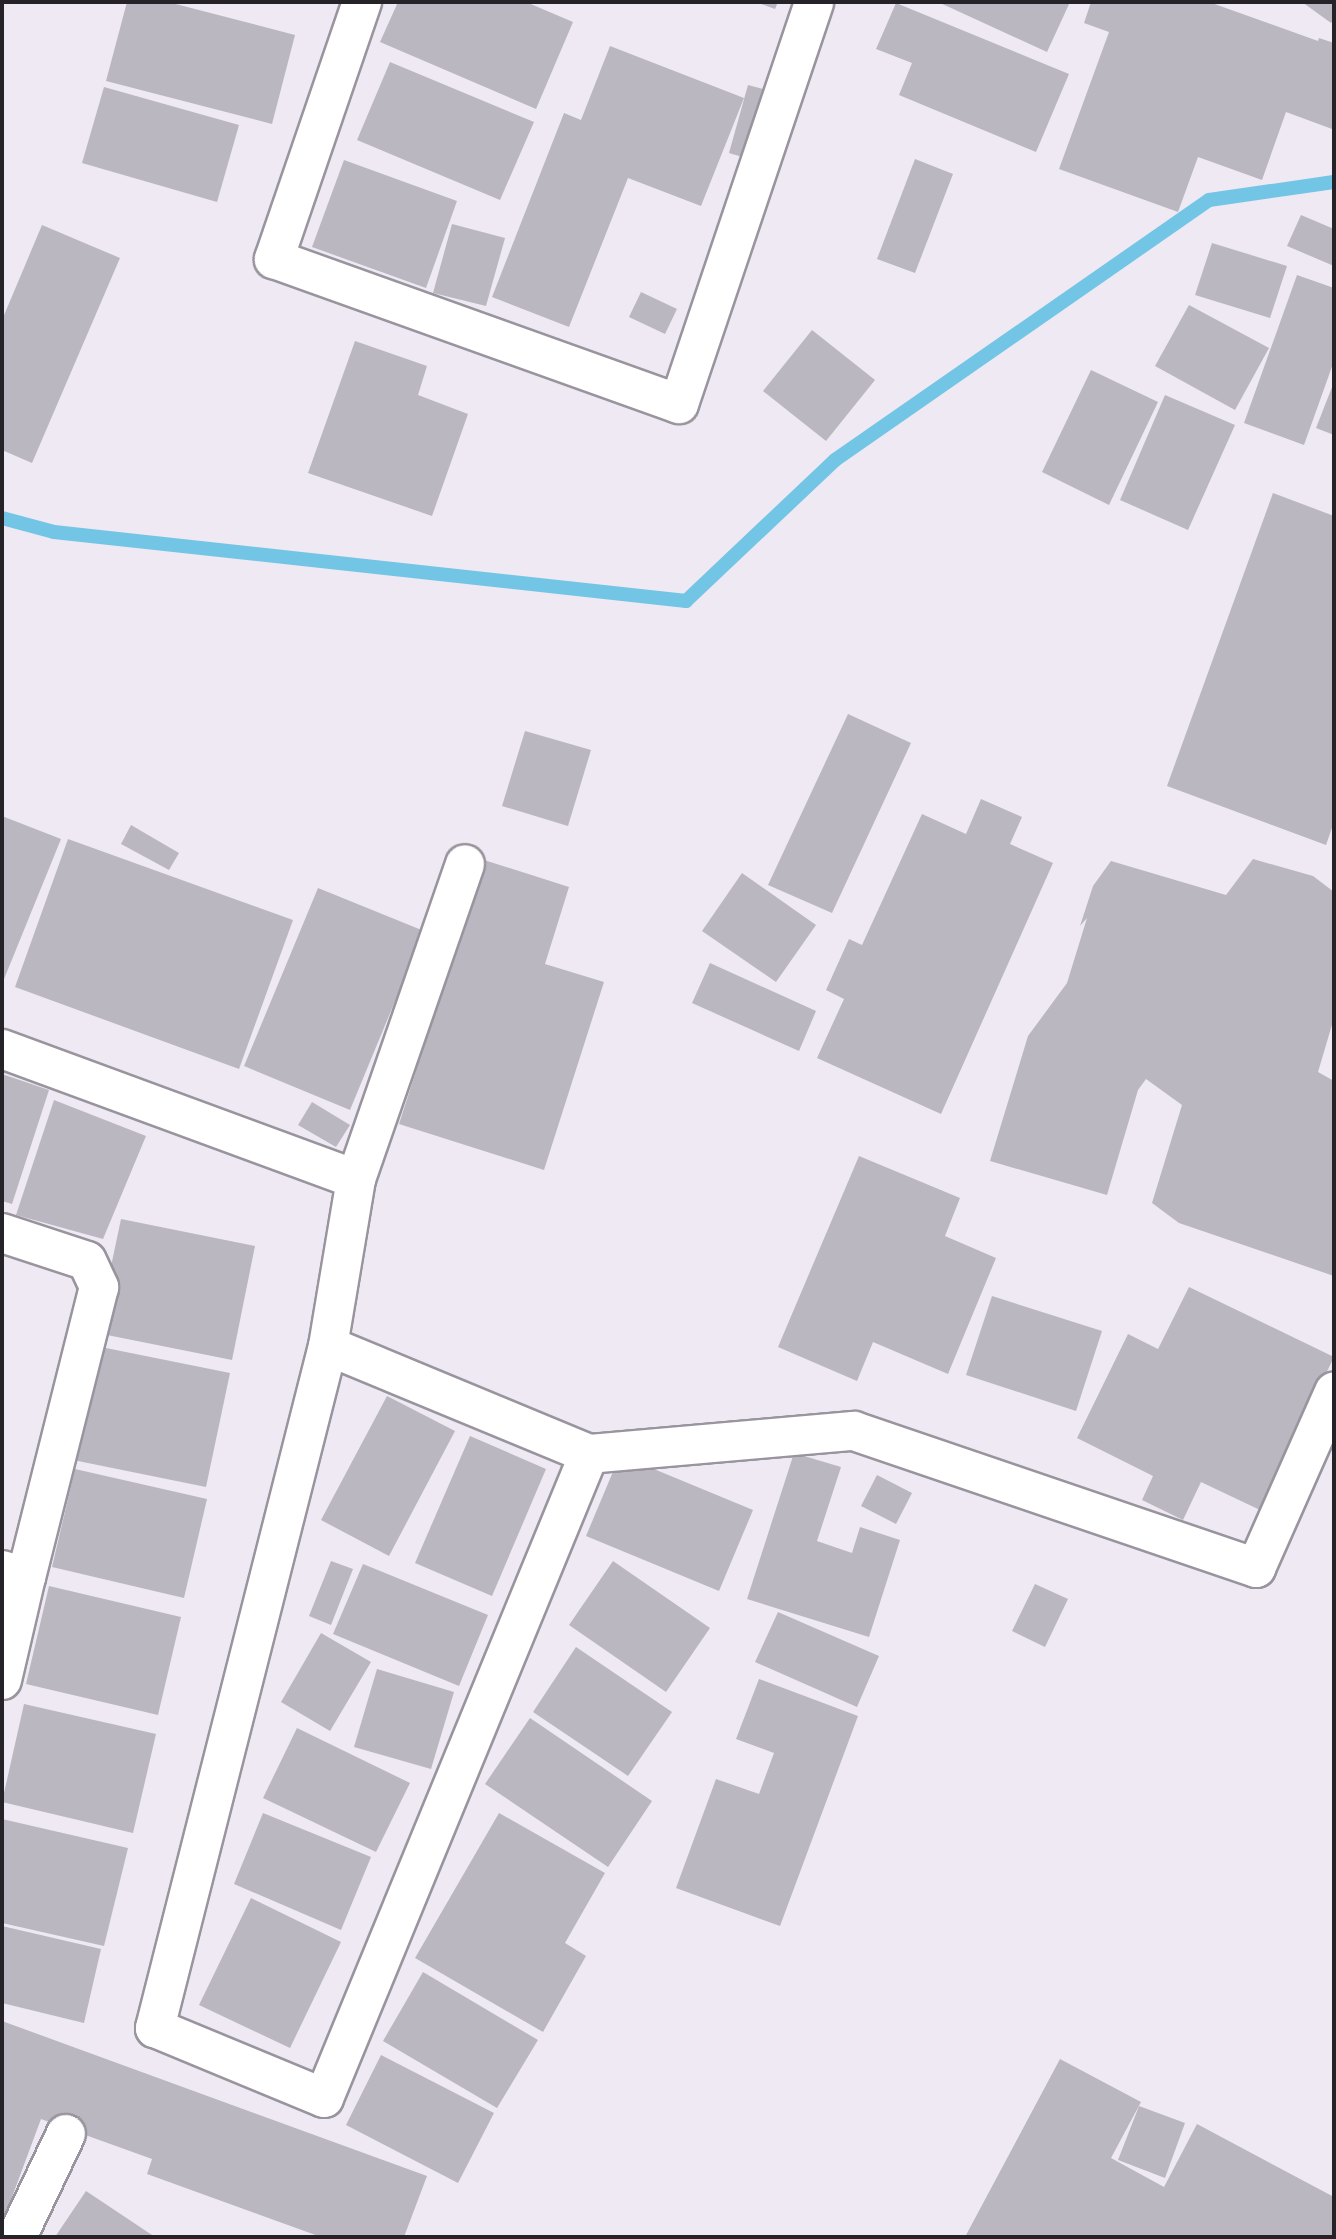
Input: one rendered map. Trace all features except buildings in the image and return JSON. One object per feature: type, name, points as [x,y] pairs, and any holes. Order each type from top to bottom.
[{"type":"street","points":[[362,2],[274,259],[679,404],[814,2]]},
{"type":"street","points":[[465,864],[356,1179],[328,1346],[155,2028],[324,2098],[589,1454]]},
{"type":"street","points":[[2,1049],[356,1179]]},
{"type":"street","points":[[2,1233],[87,1261],[99,1287],[14,1573],[2,1681]]},
{"type":"street","points":[[328,1346],[589,1454],[854,1431],[1256,1568],[1334,1392]]},
{"type":"street","points":[[17,2237],[66,2134]]},
{"type":"waterway","points":[[2,518],[54,532],[686,601],[835,460],[1209,200],[1334,182]]}]
